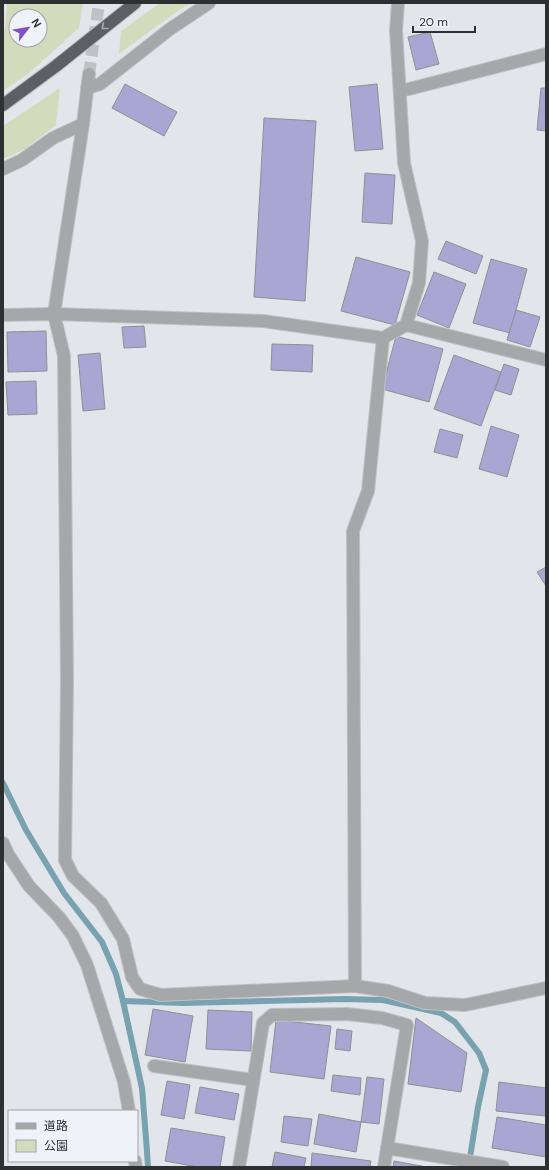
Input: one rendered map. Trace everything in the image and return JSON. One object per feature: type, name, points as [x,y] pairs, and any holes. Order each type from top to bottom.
[{"type":"highway","points":[[3,105],[56,66],[135,3]]},
{"type":"street","points":[[87,88],[100,84],[170,29],[209,3]]},
{"type":"street","points":[[3,315],[54,314],[263,321],[383,338],[406,325],[419,283],[422,241],[404,162],[401,91],[396,30],[398,3]]},
{"type":"street","points":[[401,91],[546,54]]},
{"type":"street","points":[[89,74],[83,124],[54,314],[64,356],[67,681],[65,860],[73,876],[101,903],[123,939],[132,976],[140,989],[161,995],[354,986],[388,991],[425,1003],[466,1006],[546,988]]},
{"type":"street","points":[[3,169],[22,160],[53,138],[83,124]]},
{"type":"street","points":[[406,325],[546,360]]},
{"type":"street","points":[[354,986],[353,532],[368,491],[383,338]]},
{"type":"street","points":[[3,843],[8,854],[29,886],[59,917],[73,936],[87,964],[124,1082],[129,1110]]},
{"type":"street","points":[[239,1167],[263,1023],[272,1015],[347,1014],[382,1018],[407,1024],[384,1167]]},
{"type":"street","points":[[154,1066],[253,1080]]},
{"type":"street","points":[[388,1148],[503,1167]]},
{"type":"green space","points":[[7,3],[83,3],[79,28],[28,74],[3,91],[3,34],[5,28]]},
{"type":"green space","points":[[160,3],[192,3],[179,10],[119,54],[121,31]]},
{"type":"green space","points":[[60,88],[56,125],[25,149],[3,159],[3,126]]},
{"type":"building","points":[[430,32],[439,64],[416,70],[408,37]]},
{"type":"building","points":[[125,84],[177,112],[164,136],[112,108]]},
{"type":"building","points":[[377,84],[383,149],[355,151],[349,87]]},
{"type":"building","points":[[541,88],[546,88],[546,131],[537,130]]},
{"type":"building","points":[[264,118],[316,121],[305,301],[254,297]]},
{"type":"building","points":[[365,173],[395,175],[392,224],[362,222]]},
{"type":"building","points":[[446,241],[483,256],[476,274],[438,259]]},
{"type":"building","points":[[356,257],[410,272],[395,325],[341,311]]},
{"type":"building","points":[[491,259],[527,269],[510,333],[473,323]]},
{"type":"building","points":[[434,272],[466,284],[449,328],[417,315]]},
{"type":"building","points":[[516,310],[540,317],[530,347],[507,340]]},
{"type":"building","points":[[144,326],[146,347],[124,348],[122,327]]},
{"type":"building","points":[[46,331],[47,371],[8,372],[7,332]]},
{"type":"building","points":[[396,336],[443,349],[429,402],[382,389]]},
{"type":"building","points":[[272,344],[313,345],[312,372],[271,370]]},
{"type":"building","points":[[100,353],[105,409],[83,411],[78,355]]},
{"type":"building","points":[[454,355],[501,372],[481,426],[434,409]]},
{"type":"building","points":[[504,364],[519,369],[511,395],[495,390]]},
{"type":"building","points":[[36,381],[37,414],[8,415],[6,382]]},
{"type":"building","points":[[491,426],[519,435],[507,477],[479,469]]},
{"type":"building","points":[[440,429],[463,435],[457,458],[434,452]]},
{"type":"building","points":[[546,567],[546,586],[537,572]]},
{"type":"building","points":[[153,1009],[193,1016],[185,1062],[145,1055]]},
{"type":"building","points":[[208,1010],[252,1012],[251,1051],[206,1049]]},
{"type":"building","points":[[416,1018],[467,1053],[461,1092],[408,1084]]},
{"type":"building","points":[[276,1020],[331,1026],[324,1079],[270,1072]]},
{"type":"building","points":[[337,1029],[352,1031],[350,1051],[335,1049]]},
{"type":"building","points":[[333,1075],[361,1078],[360,1095],[331,1091]]},
{"type":"building","points":[[367,1077],[384,1079],[379,1124],[361,1122]]},
{"type":"building","points":[[167,1081],[190,1085],[184,1119],[161,1115]]},
{"type":"building","points":[[499,1082],[546,1088],[546,1116],[496,1111]]},
{"type":"building","points":[[200,1087],[239,1094],[234,1120],[195,1113]]},
{"type":"building","points":[[319,1114],[361,1122],[356,1152],[314,1144]]},
{"type":"building","points":[[284,1116],[312,1119],[308,1146],[281,1142]]},
{"type":"building","points":[[497,1117],[546,1125],[546,1157],[492,1148]]},
{"type":"building","points":[[171,1128],[225,1137],[220,1167],[198,1167],[165,1161]]},
{"type":"building","points":[[275,1152],[306,1158],[304,1167],[272,1167]]},
{"type":"building","points":[[312,1153],[371,1161],[370,1167],[311,1167]]},
{"type":"building","points":[[394,1161],[427,1167],[393,1167]]},
{"type":"waterway","points":[[3,783],[26,830],[64,893],[102,942],[116,974],[142,1088],[148,1167]]},
{"type":"waterway","points":[[123,1001],[183,1003],[344,999],[383,1000],[441,1013],[455,1022],[479,1053],[486,1070],[478,1107],[469,1164]]},
{"type":"tunnel","points":[[89,74],[99,3]]}]
